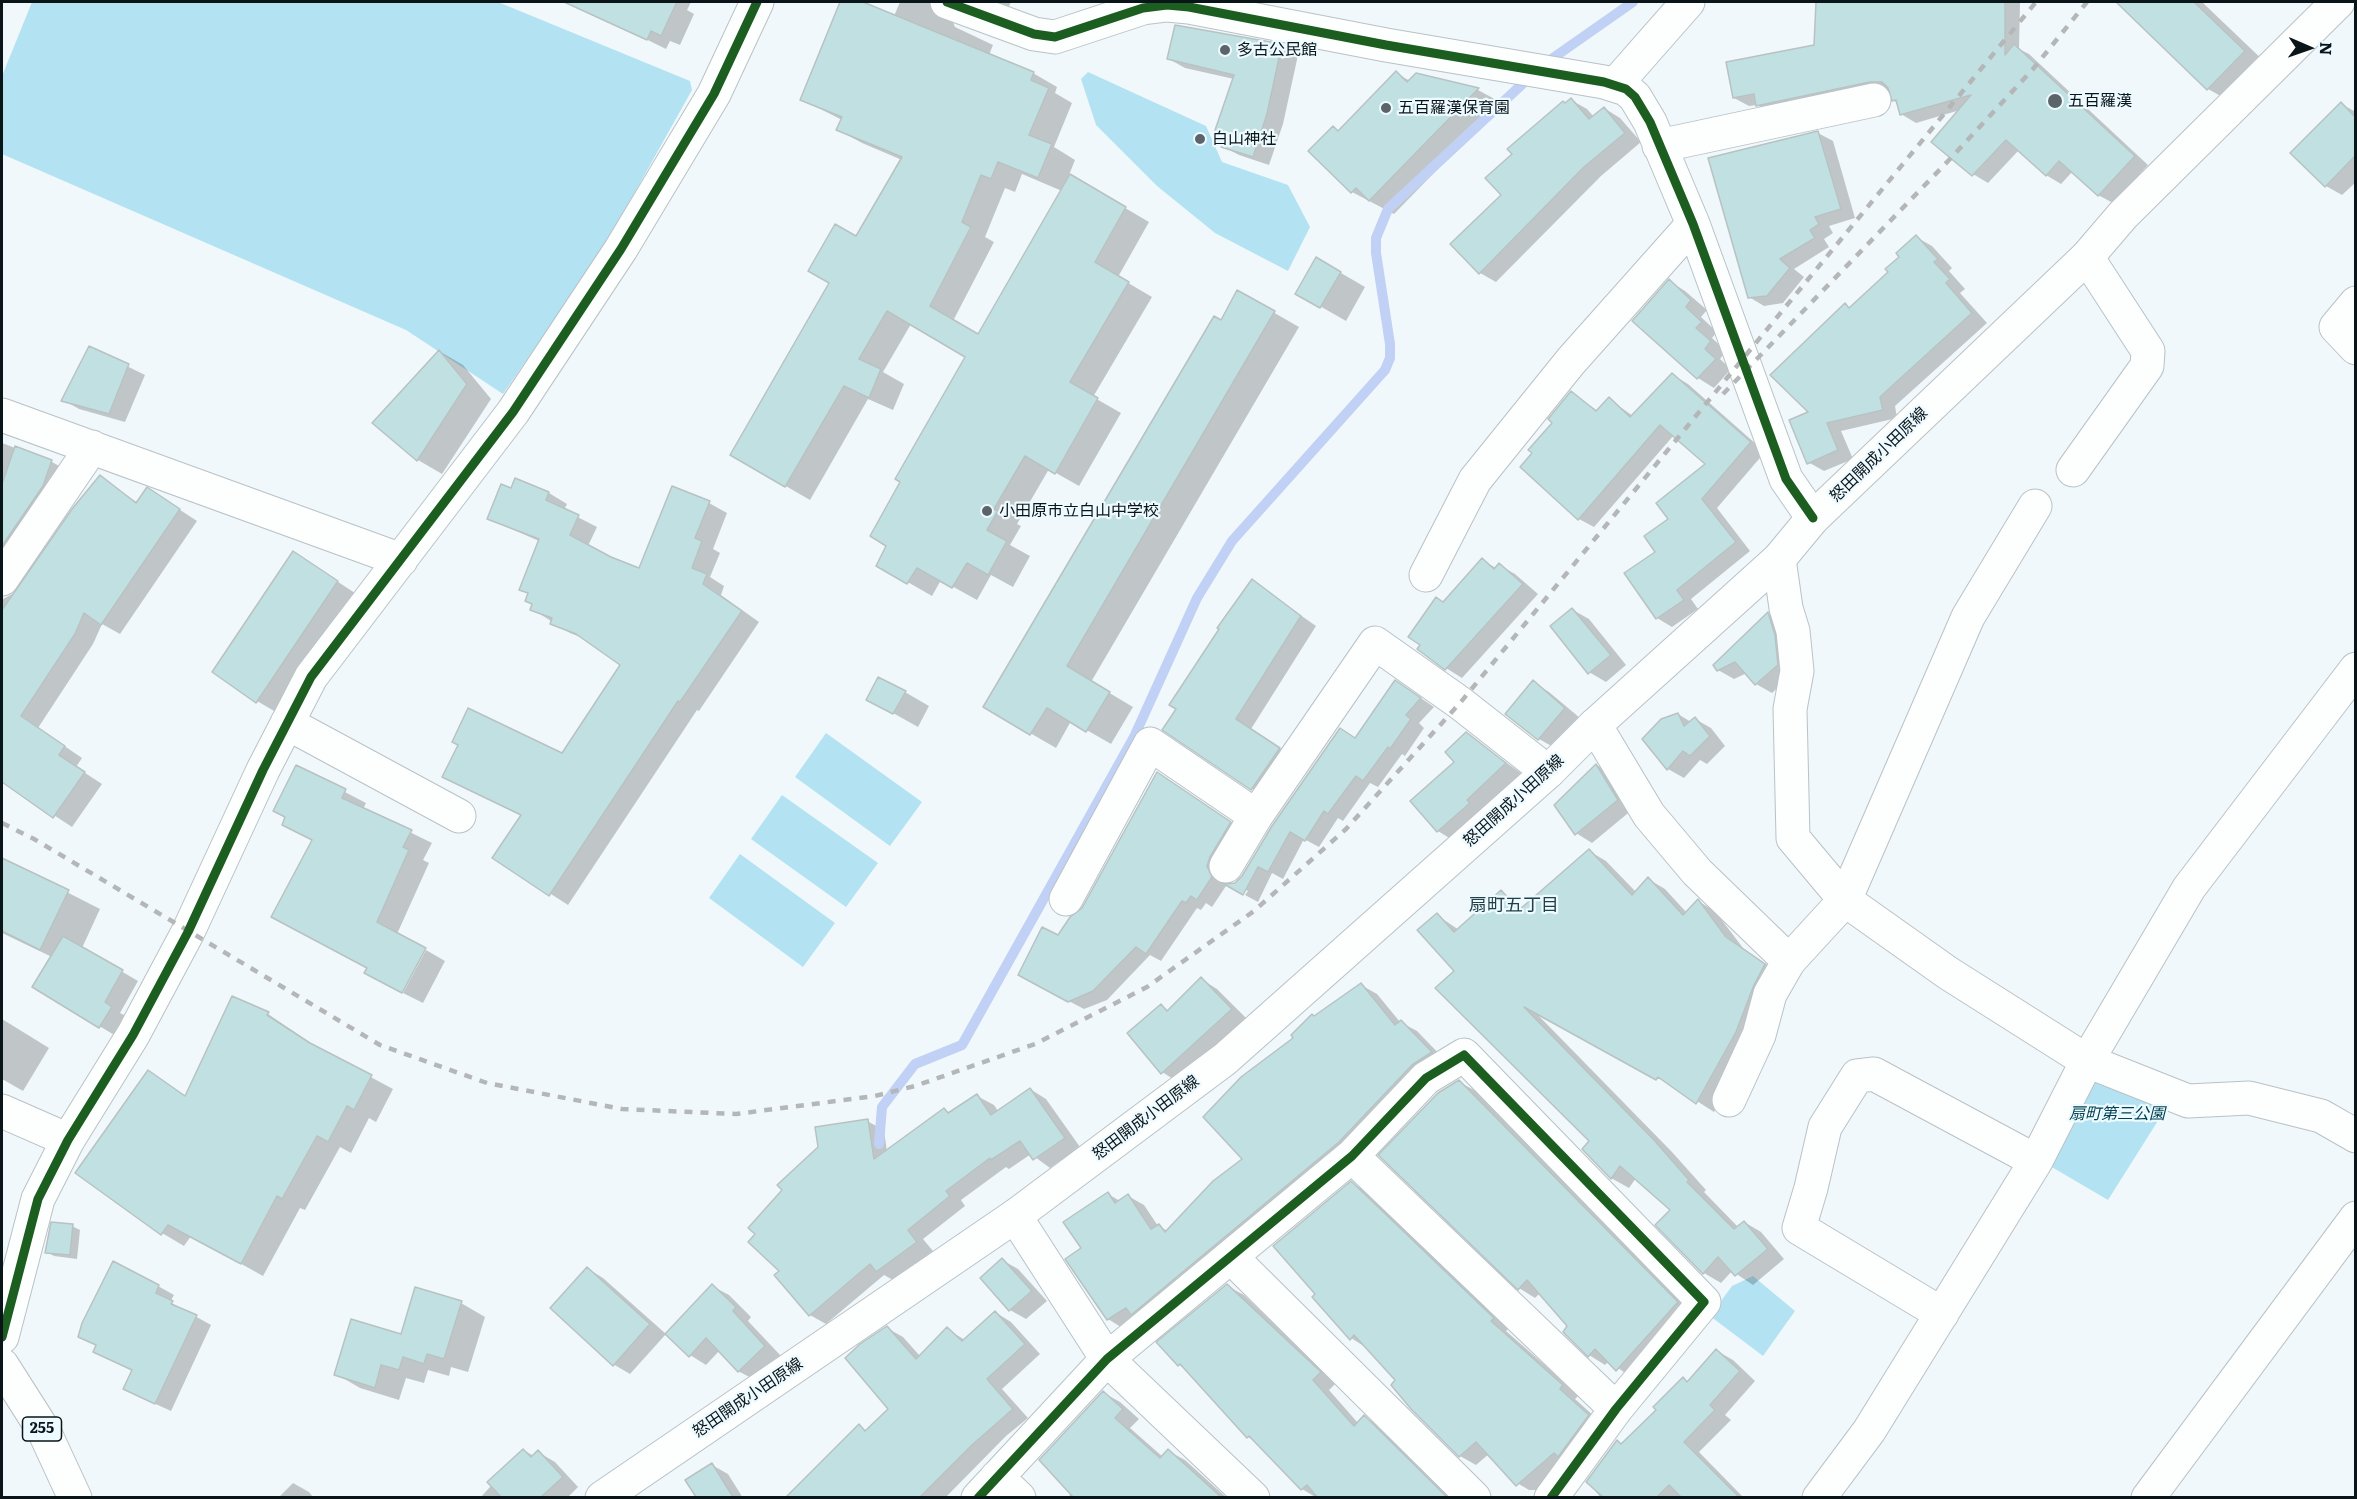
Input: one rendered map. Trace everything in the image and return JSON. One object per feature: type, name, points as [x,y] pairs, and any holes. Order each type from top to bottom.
[{"type":"main road","points":[[2,1337],[38,1199],[68,1140],[133,1035],[188,932],[263,770],[311,676],[513,412],[621,249],[714,94],[756,2]]},
{"type":"main road","points":[[947,2],[1034,34],[1055,37],[1143,8],[1167,5],[1189,6],[1616,85],[1635,97],[1650,122],[1693,224],[1786,478],[1813,518]]},
{"type":"main road","points":[[1616,85],[1688,2]]},
{"type":"main road","name":"怒田開成小田原線","points":[[602,1497],[1015,1216],[1225,1059],[1548,772],[1595,725],[1779,559],[1813,518],[2087,257],[2123,215],[2338,2]]},
{"type":"main road","points":[[1659,146],[1874,100]]},
{"type":"main road","points":[[1426,574],[1475,480],[1571,361],[1693,224]]},
{"type":"main road","points":[[2073,470],[2147,366],[2148,351],[2087,257]]},
{"type":"main road","points":[[2355,303],[2336,327],[2355,348]]},
{"type":"main road","points":[[2,416],[401,560]]},
{"type":"main road","points":[[2,579],[92,447]]},
{"type":"main road","points":[[1729,1100],[1759,1035],[1770,994],[1789,961],[1845,900],[1968,617],[2035,506]]},
{"type":"main road","points":[[1779,559],[1786,608],[1793,631],[1797,671],[1790,709],[1793,838],[1845,900],[1948,973],[2086,1061],[2188,1101],[2249,1098],[2321,1116],[2355,1136]]},
{"type":"main road","points":[[1226,866],[1256,816],[1375,643],[1460,703],[1548,772]]},
{"type":"main road","points":[[1819,1497],[1869,1431],[2036,1161],[2086,1061],[2189,888],[2355,669]]},
{"type":"main road","points":[[287,723],[459,816]]},
{"type":"main road","points":[[1595,725],[1649,815],[1697,872],[1789,961]]},
{"type":"main road","points":[[1066,899],[1150,744],[1256,816]]},
{"type":"main road","points":[[998,1491],[1107,1359],[1232,1258],[1352,1156],[1426,1078],[1464,1055],[1704,1302],[1616,1409],[1551,1497]]},
{"type":"main road","points":[[1942,1314],[1799,1228],[1811,1188],[1824,1127],[1857,1076],[1874,1074],[2036,1161]]},
{"type":"main road","points":[[2,1111],[68,1140]]},
{"type":"main road","points":[[1352,1156],[1616,1409]]},
{"type":"main road","points":[[1015,1216],[1107,1359],[1253,1497]]},
{"type":"main road","points":[[2148,1497],[2355,1218]]},
{"type":"main road","points":[[1232,1258],[1474,1497]]},
{"type":"main road","name":"255","points":[[2,1365],[44,1431],[75,1497]]},
{"type":"green space","points":[[32,2],[498,2],[690,81],[692,90],[602,251],[503,394],[406,330],[2,154],[2,76]]},
{"type":"green space","points":[[1088,72],[1206,126],[1222,162],[1288,185],[1310,227],[1288,271],[1215,233],[1157,186],[1096,125],[1081,79]]},
{"type":"green space","points":[[826,733],[922,802],[890,846],[795,777]]},
{"type":"green space","points":[[782,795],[878,863],[846,907],[751,839]]},
{"type":"green space","points":[[740,854],[835,923],[803,967],[709,898]]},
{"type":"green space","name":"扇町第三公園","points":[[2096,1067],[2178,1089],[2108,1200],[2050,1166]]},
{"type":"green space","points":[[1753,1276],[1795,1311],[1763,1356],[1710,1316],[1732,1286]]},
{"type":"building","points":[[564,2],[677,2],[661,36],[651,31],[647,40]]},
{"type":"building","points":[[840,2],[863,2],[1034,72],[1031,80],[1049,88],[1029,135],[1052,144],[1038,178],[998,162],[991,179],[981,175],[962,222],[971,227],[930,306],[978,334],[1070,174],[1126,207],[1095,262],[1129,282],[1070,382],[1098,398],[1055,474],[1025,456],[994,509],[998,511],[987,530],[1007,541],[988,575],[967,563],[952,588],[917,568],[907,584],[876,566],[886,546],[870,536],[900,482],[895,479],[965,357],[887,311],[859,359],[881,369],[869,398],[844,386],[785,487],[730,455],[829,283],[808,271],[835,224],[856,236],[902,157],[836,130],[842,117],[800,100]]},
{"type":"building","points":[[1816,2],[2005,2],[2005,55],[2014,44],[2135,156],[2098,196],[2059,161],[2046,176],[2006,140],[1972,176],[1931,142],[1971,95],[1900,115],[1896,100],[1892,101],[1888,88],[1882,82],[1870,82],[1756,106],[1754,94],[1733,98],[1726,62],[1814,45]]},
{"type":"building","points":[[2116,2],[2194,2],[2245,51],[2207,90]]},
{"type":"building","points":[[1175,25],[1282,44],[1267,114],[1253,157],[1221,147],[1224,137],[1214,133],[1234,75],[1167,59]]},
{"type":"building","points":[[1396,71],[1407,82],[1416,73],[1479,88],[1369,201],[1356,188],[1351,193],[1308,151],[1333,126],[1338,131]]},
{"type":"building","points":[[1571,98],[1589,119],[1604,107],[1625,133],[1584,167],[1479,274],[1450,244],[1501,195],[1485,178],[1512,154],[1507,149],[1563,101],[1565,103]]},
{"type":"building","points":[[2341,102],[2355,117],[2355,156],[2325,187],[2290,153]]},
{"type":"building","points":[[1818,131],[1841,209],[1815,217],[1819,224],[1810,230],[1815,238],[1780,259],[1790,268],[1767,296],[1748,298],[1708,158]]},
{"type":"building","points":[[1916,235],[1938,259],[1934,262],[1950,279],[1946,283],[1972,313],[1880,397],[1883,410],[1827,423],[1838,450],[1807,464],[1789,420],[1808,412],[1770,375],[1845,303],[1849,308],[1888,272],[1885,269],[1899,257],[1896,253]]},
{"type":"building","points":[[1316,257],[1341,272],[1320,308],[1295,294]]},
{"type":"building","points":[[1669,279],[1691,300],[1686,307],[1702,322],[1696,328],[1711,341],[1705,349],[1716,359],[1697,379],[1632,321]]},
{"type":"building","points":[[1237,290],[1275,311],[1067,666],[1110,692],[1086,732],[1047,708],[1030,735],[983,707],[1214,316],[1221,320]]},
{"type":"building","points":[[89,346],[129,364],[109,414],[61,401]]},
{"type":"building","points":[[439,350],[467,384],[417,461],[372,423]]},
{"type":"building","points":[[1672,373],[1751,442],[1702,499],[1736,542],[1677,590],[1684,600],[1656,619],[1624,573],[1655,552],[1644,536],[1668,519],[1656,503],[1705,464],[1660,425],[1578,520],[1520,467],[1532,453],[1528,450],[1552,423],[1548,419],[1571,391],[1596,411],[1609,397],[1630,417]]},
{"type":"building","points":[[15,446],[52,460],[43,486],[2,546],[2,484]]},
{"type":"building","points":[[100,475],[136,503],[147,487],[180,509],[101,625],[84,613],[75,634],[21,716],[65,746],[59,755],[85,772],[53,818],[2,782],[2,610],[72,509]]},
{"type":"building","points":[[515,478],[549,492],[546,500],[579,515],[570,535],[611,557],[639,568],[672,486],[710,501],[695,538],[702,541],[692,568],[707,574],[703,584],[742,611],[680,702],[678,701],[549,896],[492,858],[521,815],[442,777],[458,745],[452,742],[468,708],[562,753],[620,665],[576,634],[550,624],[552,618],[530,610],[532,604],[525,601],[528,593],[519,590],[539,539],[487,519],[501,484],[511,488]]},
{"type":"building","points":[[293,551],[338,581],[256,703],[212,672]]},
{"type":"building","points":[[1482,558],[1494,569],[1499,563],[1523,584],[1445,670],[1417,649],[1420,645],[1408,637],[1436,597],[1443,602]]},
{"type":"building","points":[[1252,579],[1301,616],[1236,719],[1280,748],[1251,790],[1162,730],[1176,709],[1169,705],[1219,629],[1217,628]]},
{"type":"building","points":[[1572,608],[1611,655],[1588,674],[1550,626]]},
{"type":"building","points":[[1768,612],[1775,635],[1778,665],[1755,685],[1735,662],[1717,671],[1713,665]]},
{"type":"building","points":[[878,677],[906,691],[893,714],[866,700]]},
{"type":"building","points":[[1395,680],[1421,698],[1406,715],[1411,719],[1390,749],[1388,747],[1363,781],[1356,776],[1328,814],[1324,811],[1305,841],[1290,832],[1268,872],[1258,867],[1243,895],[1224,884],[1235,883],[1242,876],[1272,826],[1340,728],[1355,738]]},
{"type":"building","points":[[1533,680],[1565,708],[1538,740],[1505,714]]},
{"type":"building","points":[[1678,713],[1684,726],[1695,717],[1710,736],[1690,756],[1683,751],[1667,770],[1642,739],[1661,719]]},
{"type":"building","points":[[1466,732],[1506,763],[1467,800],[1470,803],[1437,832],[1410,801],[1454,762],[1445,752]]},
{"type":"building","points":[[1596,764],[1618,800],[1575,835],[1554,805]]},
{"type":"building","points":[[296,765],[346,789],[342,798],[412,830],[403,847],[409,850],[377,922],[426,948],[402,993],[364,973],[367,968],[271,917],[312,840],[282,825],[285,817],[273,811]]},
{"type":"building","points":[[1157,772],[1231,822],[1210,857],[1207,866],[1212,877],[1197,900],[1191,896],[1186,903],[1182,901],[1146,954],[1136,947],[1093,991],[1068,1002],[1018,975],[1042,927],[1058,935],[1070,917],[1082,908]]},
{"type":"building","points":[[1589,849],[1632,895],[1648,877],[1683,915],[1698,899],[1726,937],[1765,964],[1754,985],[1736,1032],[1696,1104],[1658,1077],[1656,1080],[1524,1007],[1654,1140],[1689,1180],[1687,1182],[1734,1229],[1744,1221],[1768,1249],[1735,1276],[1718,1257],[1703,1274],[1655,1225],[1670,1210],[1620,1166],[1611,1179],[1582,1149],[1589,1141],[1435,988],[1454,971],[1417,930],[1437,913],[1454,932],[1501,890],[1519,910]]},
{"type":"building","points":[[2,858],[69,890],[40,950],[2,931]]},
{"type":"building","points":[[63,936],[123,970],[105,1002],[112,1007],[99,1028],[32,987]]},
{"type":"building","points":[[1201,977],[1232,1009],[1161,1074],[1127,1033],[1161,1004],[1167,1011]]},
{"type":"building","points":[[1361,983],[1395,1025],[1401,1020],[1432,1052],[1412,1065],[1339,1142],[1131,1315],[1126,1308],[1107,1320],[1065,1259],[1081,1248],[1063,1222],[1108,1192],[1115,1203],[1128,1194],[1151,1229],[1159,1224],[1165,1232],[1213,1181],[1242,1159],[1203,1117],[1241,1077],[1293,1038],[1291,1035],[1312,1014],[1314,1016]]},
{"type":"building","points":[[232,996],[269,1012],[267,1015],[310,1043],[372,1075],[354,1110],[347,1106],[328,1142],[317,1136],[282,1199],[277,1196],[241,1264],[168,1225],[161,1235],[75,1173],[148,1070],[185,1096]]},
{"type":"building","points":[[1459,1080],[1678,1302],[1616,1371],[1595,1349],[1588,1357],[1563,1332],[1567,1326],[1527,1280],[1518,1290],[1378,1155],[1438,1093]]},
{"type":"building","points":[[1030,1088],[1065,1138],[1033,1160],[1020,1141],[991,1160],[990,1158],[946,1191],[950,1196],[908,1230],[917,1242],[876,1272],[870,1264],[809,1316],[774,1275],[779,1271],[748,1242],[755,1234],[748,1228],[782,1190],[777,1185],[818,1147],[815,1127],[868,1119],[874,1159],[944,1108],[948,1113],[977,1094],[991,1115]]},
{"type":"building","points":[[1351,1181],[1494,1318],[1491,1321],[1563,1385],[1560,1389],[1589,1415],[1558,1457],[1554,1453],[1516,1486],[1476,1442],[1459,1457],[1411,1409],[1391,1385],[1395,1380],[1354,1335],[1350,1340],[1312,1297],[1315,1294],[1273,1246]]},
{"type":"building","points":[[51,1222],[73,1224],[70,1255],[45,1253]]},
{"type":"building","points":[[1002,1258],[1032,1291],[1009,1311],[980,1278]]},
{"type":"building","points":[[113,1261],[159,1285],[156,1293],[173,1301],[171,1304],[197,1315],[155,1404],[123,1389],[132,1370],[93,1352],[96,1345],[78,1337],[82,1323]]},
{"type":"building","points":[[587,1267],[650,1324],[613,1366],[550,1308]]},
{"type":"building","points":[[712,1284],[736,1307],[733,1311],[765,1346],[738,1372],[706,1338],[689,1357],[665,1334]]},
{"type":"building","points":[[1227,1284],[1321,1372],[1313,1380],[1354,1426],[1364,1415],[1447,1497],[1317,1497],[1307,1485],[1301,1490],[1249,1436],[1247,1438],[1180,1364],[1178,1366],[1156,1342]]},
{"type":"building","points":[[415,1287],[462,1301],[444,1359],[427,1354],[424,1364],[403,1357],[399,1370],[381,1365],[375,1388],[334,1375],[351,1319],[401,1334]]},
{"type":"building","points":[[995,1311],[1025,1344],[987,1379],[1013,1409],[972,1445],[920,1497],[786,1497],[859,1424],[865,1431],[888,1409],[845,1358],[860,1344],[887,1326],[916,1359],[947,1327],[962,1341]]},
{"type":"building","points":[[1716,1349],[1740,1371],[1710,1405],[1715,1410],[1684,1442],[1739,1497],[1681,1497],[1669,1485],[1657,1497],[1603,1497],[1586,1482],[1617,1440],[1621,1444],[1656,1410],[1653,1407],[1683,1377],[1687,1382]]},
{"type":"building","points":[[1103,1391],[1123,1409],[1115,1418],[1160,1458],[1168,1449],[1221,1497],[1073,1497],[1039,1460]]},
{"type":"building","points":[[523,1449],[531,1457],[538,1450],[563,1477],[541,1497],[501,1497],[487,1482]]},
{"type":"building","points":[[712,1463],[733,1497],[696,1497],[685,1480]]},
{"type":"waterway","points":[[1543,65],[1633,2]]},
{"type":"waterway","points":[[879,1144],[882,1107],[915,1064],[962,1045],[1134,737],[1197,598],[1232,541],[1385,370],[1390,358],[1390,344],[1376,253],[1376,238],[1388,209],[1531,76]]},
{"type":"railway","points":[[2,823],[34,839],[380,1045],[487,1083],[622,1109],[736,1114],[875,1096],[915,1086],[1035,1044],[1147,987],[1254,911],[1346,829],[1460,703],[2036,2]]},
{"type":"railway","points":[[1723,394],[1950,159],[2033,69],[2087,2]]},
{"type":"cycle path","points":[[2,1337],[38,1199],[68,1140],[133,1035],[188,932],[263,770],[311,677],[513,412],[621,249],[714,94],[757,2]]},
{"type":"cycle path","points":[[947,2],[1034,34],[1055,37],[1143,8],[1167,5],[1189,7],[1386,45],[1604,82],[1626,89],[1635,97],[1650,122],[1693,224],[1786,479],[1813,518]]},
{"type":"cycle path","points":[[978,1498],[1107,1359],[1352,1156],[1426,1078],[1464,1055],[1704,1302],[1616,1409],[1551,1498]]},
{"type":"place","name":"多古公民館","points":[[1225,50]]},
{"type":"place","name":"五百羅漢","points":[[2055,101]]},
{"type":"place","name":"五百羅漢保育園","points":[[1386,108]]},
{"type":"place","name":"白山神社","points":[[1200,139]]},
{"type":"place","name":"小田原市立白山中学校","points":[[987,511]]},
{"type":"district","name":"扇町五丁目","points":[[1514,906]]}]
